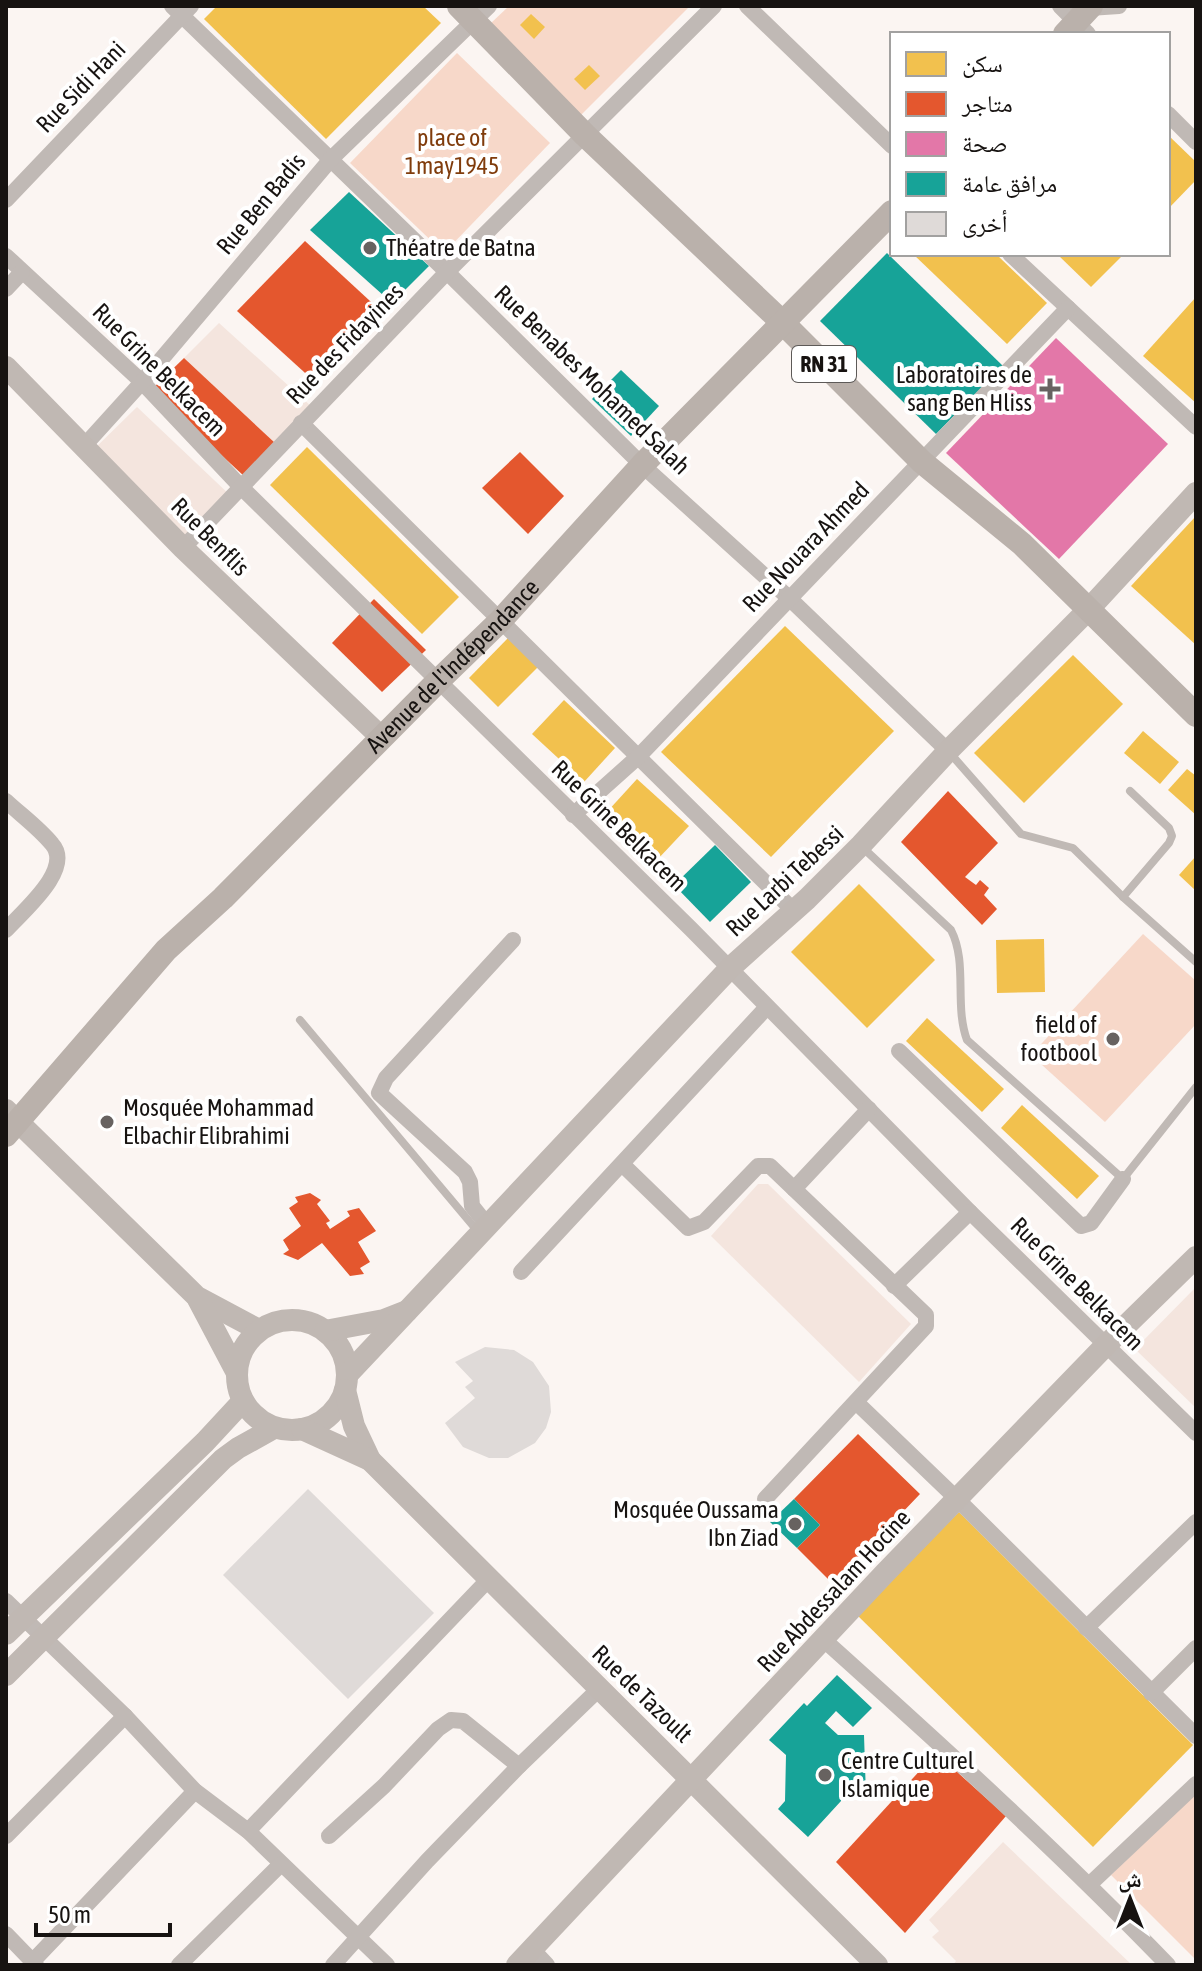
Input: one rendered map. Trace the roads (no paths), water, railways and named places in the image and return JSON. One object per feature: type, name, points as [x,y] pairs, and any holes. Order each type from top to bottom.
[{"type":"main road","name":"RN 31","points":[[474,11],[585,135],[782,322],[922,462],[1022,544],[1196,715]]},
{"type":"main road","name":"Avenue de l'Indépendance","points":[[10,1122],[166,950],[223,898],[501,620],[642,465],[890,214]]},
{"type":"main road","name":"Rue Benflis","points":[[6,367],[183,548],[382,738]]},
{"type":"main road","name":"Rue Larbi Tebessi","points":[[346,1382],[730,968],[861,845],[948,751],[1088,610],[1196,493]]},
{"type":"main road","points":[[10,1122],[197,1297],[259,1330]]},
{"type":"main road","name":"Rue Abdessalam Hocine","points":[[532,1960],[692,1779],[823,1639],[1105,1346],[1196,1257]]},
{"type":"main road","points":[[197,1297],[236,1371]]},
{"type":"main road","name":"Rue Larbi Tebessi","points":[[325,1331],[384,1320],[411,1309]]},
{"type":"main road","points":[[292,1320],[310,1323],[325,1331],[337,1343],[345,1358],[346,1382],[339,1404],[329,1416],[302,1429],[274,1428],[256,1418],[237,1387],[236,1371],[248,1341],[259,1330],[292,1320]]},
{"type":"main road","name":"Rue de Tazoult","points":[[346,1382],[354,1426],[370,1460],[877,1965]]},
{"type":"main road","points":[[6,1634],[14,1608],[196,1451],[243,1401]]},
{"type":"main road","points":[[6,1675],[223,1459],[274,1428]]},
{"type":"main road","name":"Rue de Tazoult","points":[[302,1429],[370,1460]]},
{"type":"street","name":"Rue des Fidayines","points":[[183,548],[447,272],[714,6]]},
{"type":"street","points":[[747,6],[890,144]]},
{"type":"street","points":[[1078,18],[1119,6]]},
{"type":"street","name":"Rue Benabes Mohamed Salah","points":[[182,9],[642,465],[789,598],[948,751]]},
{"type":"street","name":"Rue Sidi Hani","points":[[6,200],[182,9]]},
{"type":"street","name":"Rue Ben Badis","points":[[84,446],[331,159],[474,11]]},
{"type":"street","points":[[1170,116],[1196,142]]},
{"type":"street","name":"Rue Grine Belkacem","points":[[6,256],[142,382],[241,487],[730,968],[970,1212],[1196,1433]]},
{"type":"street","points":[[1012,256],[1196,427]]},
{"type":"street","points":[[6,289],[22,272]]},
{"type":"street","name":"Rue Nouara Ahmed","points":[[573,815],[639,756],[1068,308]]},
{"type":"street","points":[[301,423],[794,911]]},
{"type":"street","points":[[6,801],[53,844],[59,858],[56,873],[6,930]]},
{"type":"street","points":[[484,1230],[472,1206],[470,1182],[465,1172],[379,1093],[386,1078],[513,940]]},
{"type":"street","points":[[521,1272],[767,1007]]},
{"type":"street","points":[[899,1051],[1081,1226],[1091,1223],[1123,1179]]},
{"type":"street","points":[[794,1189],[869,1109]]},
{"type":"street","points":[[622,1164],[688,1228],[704,1222],[760,1165],[770,1166],[923,1312],[927,1323],[857,1403],[765,1499]]},
{"type":"street","points":[[894,1286],[970,1212]]},
{"type":"street","points":[[857,1403],[1196,1736]]},
{"type":"street","points":[[1086,1628],[1196,1522]]},
{"type":"street","points":[[248,1831],[488,1580]]},
{"type":"street","points":[[14,1608],[125,1716],[195,1791],[248,1831],[387,1965]]},
{"type":"street","points":[[823,1639],[1006,1804],[1090,1884],[1168,1965]]},
{"type":"street","points":[[1151,1693],[1196,1648]]},
{"type":"street","points":[[333,1965],[427,1861],[599,1689]]},
{"type":"street","points":[[6,1836],[125,1716]]},
{"type":"street","points":[[329,1836],[384,1786],[438,1729],[451,1720],[463,1721],[519,1766]]},
{"type":"street","points":[[1090,1884],[1196,1784]]},
{"type":"street","points":[[6,1934],[34,1963],[195,1791]]},
{"type":"street","points":[[179,1965],[281,1864]]},
{"type":"lane","points":[[948,751],[1021,834],[1073,848],[1196,962]]},
{"type":"lane","points":[[1123,897],[1172,836],[1169,828],[1130,791]]},
{"type":"lane","points":[[861,845],[951,930],[957,944],[967,1040],[1123,1179],[1196,1087]]},
{"type":"lane","points":[[300,1020],[484,1230]]},
{"type":"place","name":"Théatre de Batna","points":[[370,248]]},
{"type":"place","name":"Laboratoires de sang Ben Hliss","points":[[1050,389]]},
{"type":"place","name":"field of footbool","points":[[1113,1039]]},
{"type":"place","name":"Mosquée Mohammad Elbachir Elibrahimi","points":[[107,1122]]},
{"type":"place","name":"Mosquée Oussama Ibn Ziad","points":[[795,1524]]},
{"type":"place","name":"Centre Culturel Islamique","points":[[825,1775]]},
{"type":"park label","name":"place of 1may1945","points":[[452,152]]}]
